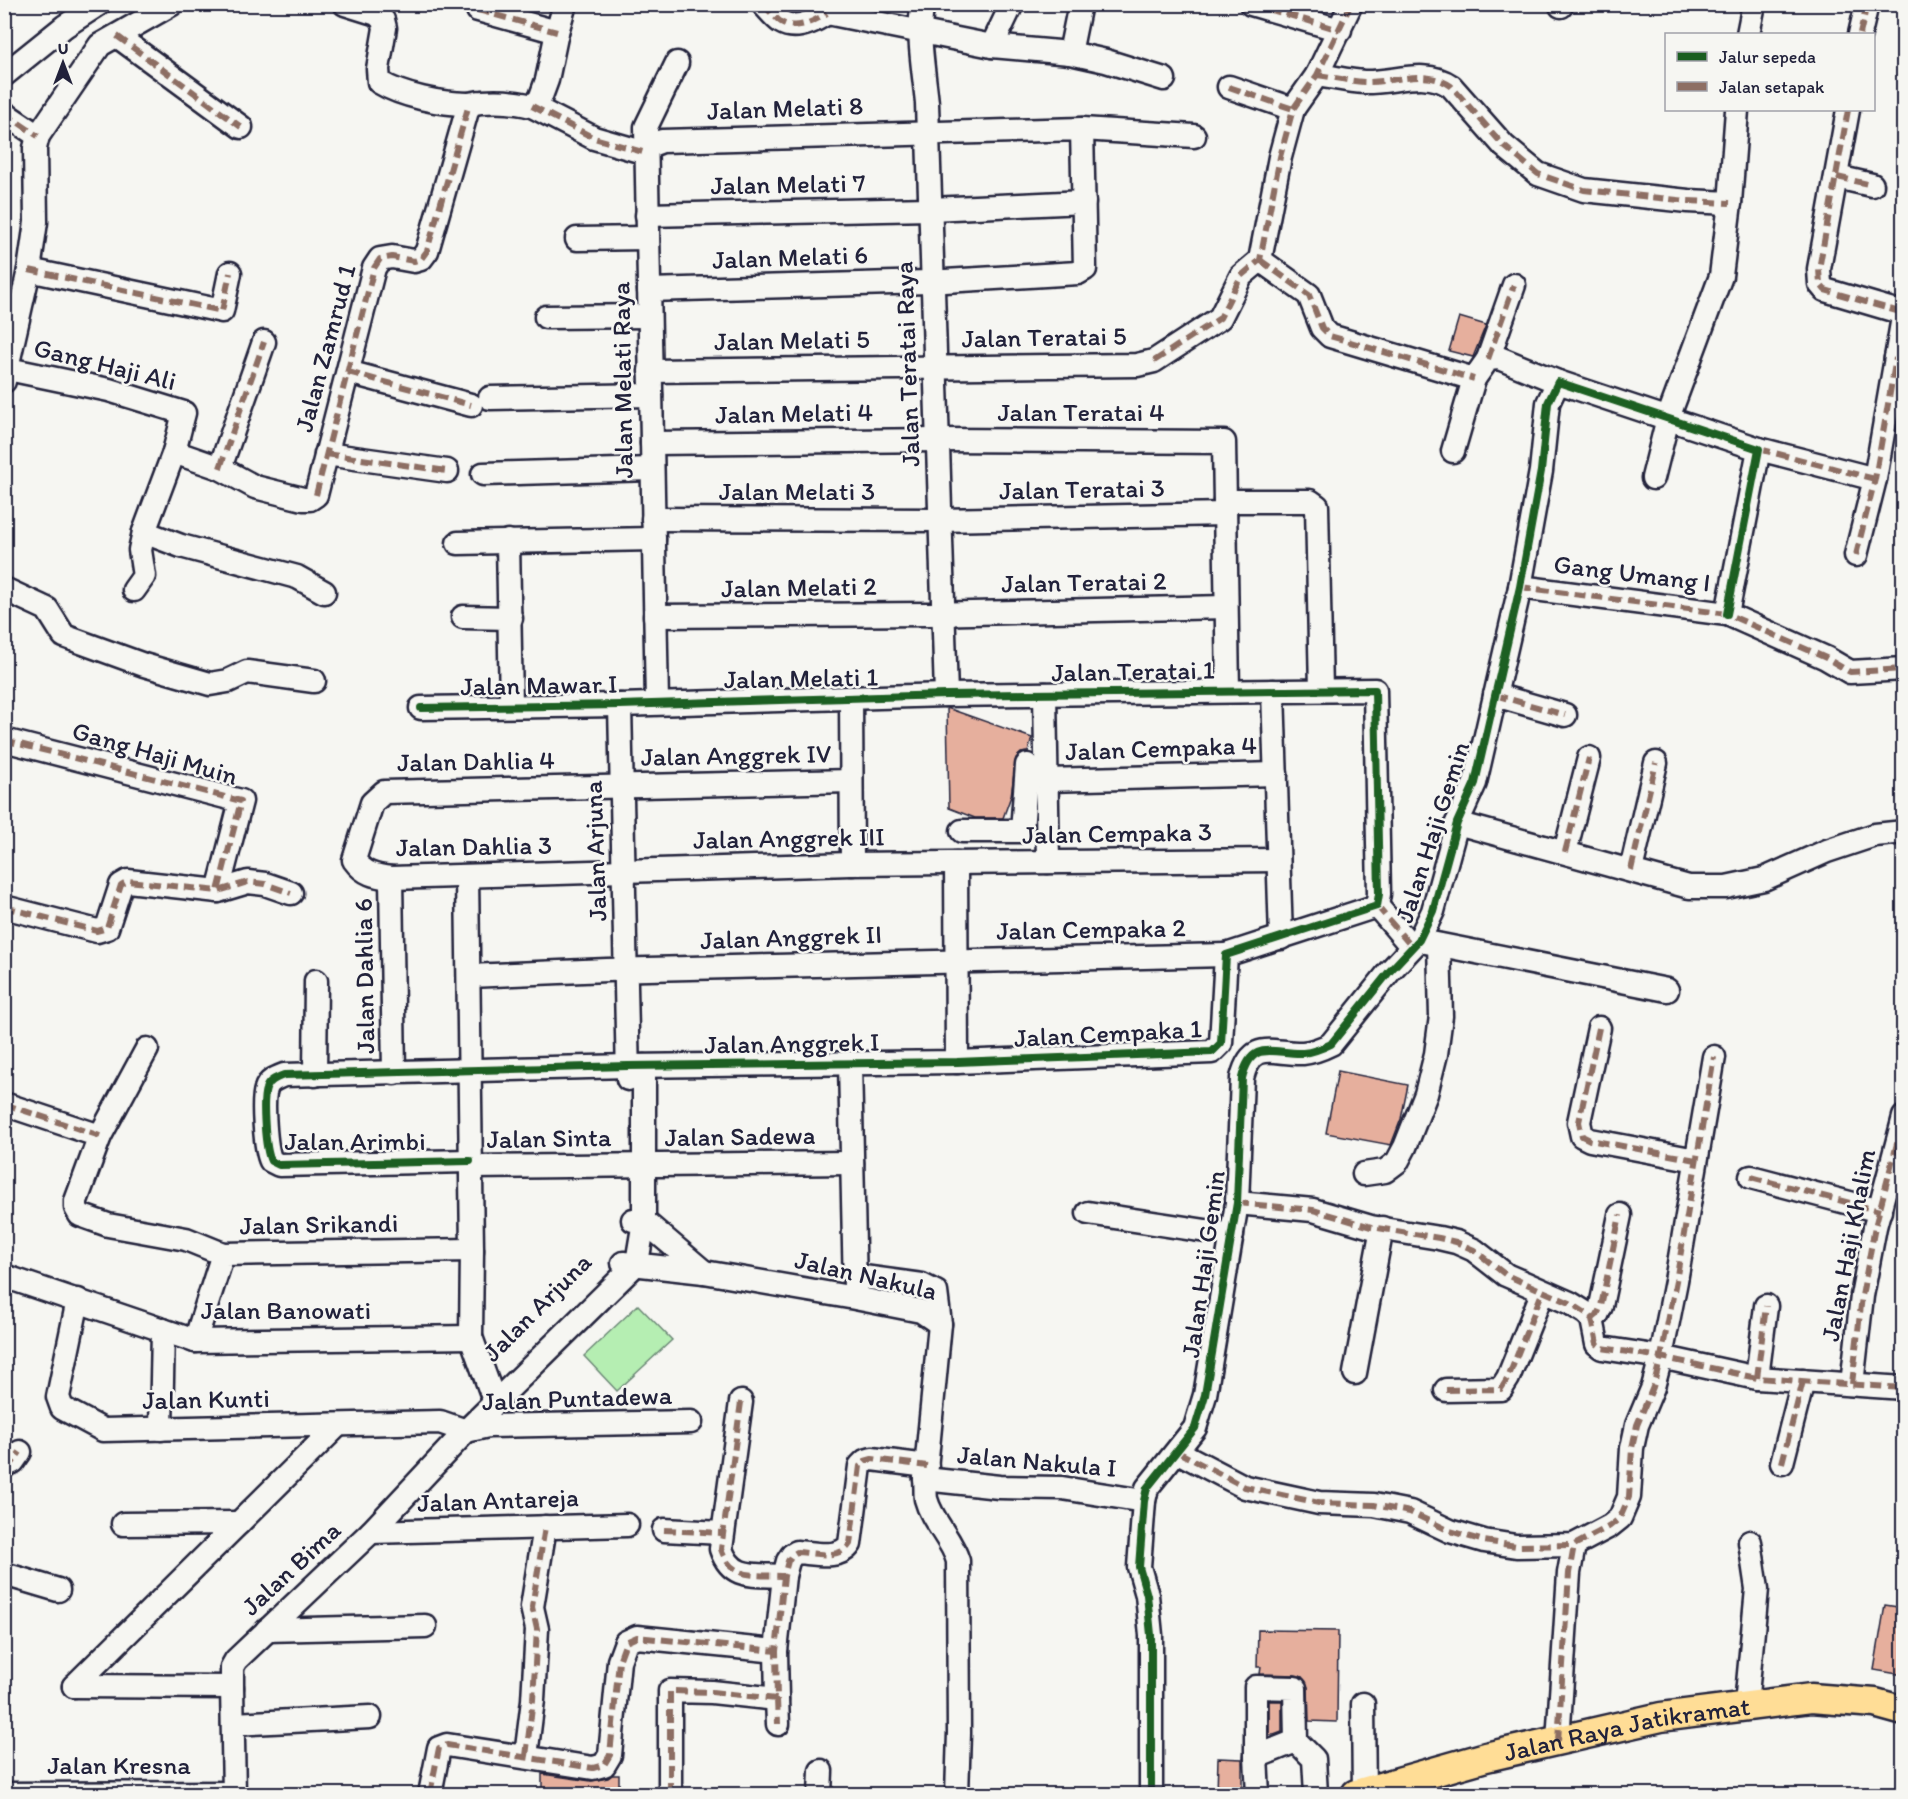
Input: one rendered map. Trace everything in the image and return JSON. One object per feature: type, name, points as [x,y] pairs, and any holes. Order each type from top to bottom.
[{"type":"main road","name":"Jalan Raya Jatikramat","points":[[1360,1793],[1486,1757],[1661,1717],[1811,1698],[1875,1703],[1904,1711]]},
{"type":"street","points":[[4,75],[56,33],[99,4]]},
{"type":"street","points":[[6,375],[13,301],[29,270],[36,222],[35,148],[38,136],[100,45],[172,4]]},
{"type":"street","points":[[345,4],[377,14],[383,20],[385,28],[378,69],[379,82],[390,89],[423,99],[469,104],[521,103],[532,106],[594,138],[646,150]]},
{"type":"street","points":[[532,106],[540,99],[547,80],[565,4]]},
{"type":"street","points":[[764,4],[782,22],[811,23],[829,9],[921,32],[992,46],[1070,54],[1106,61],[1164,79]]},
{"type":"street","name":"Jalan Teratai Raya","points":[[924,4],[921,32],[928,132],[946,695]]},
{"type":"street","points":[[992,46],[1012,4]]},
{"type":"street","points":[[1070,54],[1080,4]]},
{"type":"street","points":[[1251,4],[1340,30]]},
{"type":"street","points":[[1351,4],[1317,75],[1293,109],[1280,157],[1260,260],[1309,295],[1322,328],[1330,336],[1474,379]]},
{"type":"street","points":[[1748,33],[1754,4]]},
{"type":"street","points":[[1860,33],[1867,4]]},
{"type":"street","points":[[478,10],[557,32]]},
{"type":"street","points":[[117,36],[241,127]]},
{"type":"street","name":"Jalan Melati Raya","points":[[657,702],[646,127],[677,63]]},
{"type":"street","points":[[1317,75],[1365,82],[1431,77],[1442,80],[1451,86],[1504,146],[1538,174],[1584,190],[1730,203]]},
{"type":"street","points":[[1229,87],[1293,109]]},
{"type":"street","name":"Jalan Zamrud 1","points":[[174,452],[220,468],[255,487],[303,500],[310,500],[316,495],[374,268],[380,260],[392,257],[414,261],[421,259],[427,251],[469,104]]},
{"type":"street","points":[[1653,478],[1668,418],[1721,276],[1730,203],[1737,111]]},
{"type":"street","points":[[1848,111],[1819,269],[1820,284],[1825,290],[1903,312],[1900,358],[1856,555]]},
{"type":"street","points":[[4,113],[38,136]]},
{"type":"street","points":[[1083,129],[1084,202]]},
{"type":"street","name":"Jalan Melati 8","points":[[646,150],[662,141],[928,132],[1083,129],[1194,136]]},
{"type":"street","points":[[1837,177],[1872,185]]},
{"type":"street","name":"Jalan Melati 7","points":[[647,216],[930,209],[1084,202]]},
{"type":"street","name":"Jalan Melati 6","points":[[649,290],[933,282],[1078,273],[1085,269],[1084,202]]},
{"type":"street","points":[[577,238],[647,238]]},
{"type":"street","name":"Jalan Teratai 5","points":[[935,368],[1137,365],[1154,362],[1220,318],[1241,276],[1260,260]]},
{"type":"street","points":[[29,270],[222,311],[230,273]]},
{"type":"street","points":[[1453,451],[1474,379],[1488,359],[1514,285]]},
{"type":"street","points":[[546,317],[649,316]]},
{"type":"street","points":[[220,468],[264,342]]},
{"type":"street","points":[[1488,359],[1499,358],[1558,382],[1759,449],[1875,478]]},
{"type":"street","name":"Jalan Melati 5","points":[[650,371],[935,368]]},
{"type":"street","points":[[348,372],[480,401],[651,395]]},
{"type":"street","name":"Gang Haji Ali","points":[[6,375],[109,390],[184,413],[174,452]]},
{"type":"street","name":"Jalan Haji Gemin","points":[[1151,1794],[1151,1635],[1147,1595],[1139,1567],[1144,1501],[1147,1488],[1195,1428],[1205,1395],[1237,1203],[1242,1078],[1246,1065],[1256,1053],[1269,1050],[1302,1053],[1317,1051],[1330,1044],[1389,972],[1424,944],[1457,823],[1475,783],[1520,587],[1542,471],[1548,403],[1558,382]]},
{"type":"street","name":"Jalan Teratai 4","points":[[938,440],[1224,442],[1225,507]]},
{"type":"street","name":"Jalan Melati 4","points":[[652,443],[938,440]]},
{"type":"street","points":[[1727,614],[1759,449]]},
{"type":"street","points":[[134,590],[144,576],[140,550],[144,532],[174,452]]},
{"type":"street","points":[[326,454],[447,471]]},
{"type":"street","points":[[483,474],[652,469]]},
{"type":"street","name":"Jalan Teratai 3","points":[[940,520],[1310,501],[1317,506],[1321,690]]},
{"type":"street","points":[[1225,507],[1228,691]]},
{"type":"street","name":"Jalan Melati 3","points":[[458,543],[654,529],[940,520]]},
{"type":"street","points":[[144,532],[181,546],[297,577],[324,592]]},
{"type":"street","points":[[508,541],[511,706]]},
{"type":"street","name":"Gang Umang I","points":[[1520,587],[1727,614],[1826,658],[1850,672],[1904,669]]},
{"type":"street","points":[[4,589],[47,609],[64,636],[210,684],[228,681],[247,672],[314,681]]},
{"type":"street","name":"Jalan Teratai 2","points":[[943,614],[1226,607]]},
{"type":"street","name":"Jalan Melati 2","points":[[655,616],[943,614]]},
{"type":"street","points":[[463,618],[511,618]]},
{"type":"street","name":"Jalan Teratai 1","points":[[946,695],[1375,690],[1379,894],[1377,906]]},
{"type":"street","points":[[1274,691],[1281,938]]},
{"type":"street","points":[[1045,694],[1040,792],[1048,862]]},
{"type":"street","name":"Jalan Melati 1","points":[[657,702],[946,695]]},
{"type":"street","points":[[1495,695],[1566,716]]},
{"type":"street","points":[[851,698],[852,864]]},
{"type":"street","name":"Jalan Mawar I","points":[[421,708],[620,705],[657,702]]},
{"type":"street","name":"Jalan Arjuna","points":[[482,1411],[629,1263],[637,1221],[636,1066],[627,970],[620,705]]},
{"type":"street","name":"Gang Haji Muin","points":[[4,740],[241,801],[218,891]]},
{"type":"street","points":[[1566,852],[1589,758]]},
{"type":"street","points":[[1631,870],[1656,763]]},
{"type":"street","points":[[1027,765],[1040,792]]},
{"type":"street","name":"Jalan Cempaka 4","points":[[1040,792],[1276,774]]},
{"type":"street","name":"Jalan Anggrek IV","points":[[622,787],[851,781]]},
{"type":"street","name":"Jalan Dahlia 4","points":[[372,804],[384,792],[622,787]]},
{"type":"street","points":[[962,831],[1022,831],[1040,792]]},
{"type":"street","name":"Jalan Dahlia 3","points":[[372,804],[354,860],[361,870],[372,876],[391,878],[624,870]]},
{"type":"street","points":[[1457,823],[1689,887],[1726,887],[1764,879],[1827,851],[1875,835],[1904,832]]},
{"type":"street","name":"Jalan Cempaka 3","points":[[956,863],[1278,860]]},
{"type":"street","points":[[956,863],[957,1062]]},
{"type":"street","name":"Jalan Anggrek III","points":[[624,870],[956,863]]},
{"type":"street","points":[[467,876],[471,1336],[482,1411]]},
{"type":"street","name":"Jalan Dahlia 6","points":[[391,878],[394,1073]]},
{"type":"street","points":[[4,907],[97,931],[107,928],[121,885],[128,881],[218,891],[248,882],[291,893]]},
{"type":"street","points":[[1226,955],[1377,906],[1424,944],[1667,990]]},
{"type":"street","points":[[1364,1174],[1385,1171],[1397,1162],[1426,1094],[1436,1054],[1441,1016],[1424,944]]},
{"type":"street","name":"Jalan Cempaka 2","points":[[956,961],[1226,955]]},
{"type":"street","name":"Jalan Cempaka 1","points":[[957,1062],[1212,1052],[1221,1043],[1226,955]]},
{"type":"street","name":"Jalan Anggrek II","points":[[469,976],[956,961]]},
{"type":"street","points":[[315,1075],[316,981]]},
{"type":"street","points":[[1599,1028],[1579,1122],[1582,1136],[1590,1140],[1696,1160]]},
{"type":"street","points":[[147,1049],[100,1136],[75,1208],[80,1215],[108,1225],[186,1239],[223,1254]]},
{"type":"street","points":[[1178,1452],[1245,1487],[1319,1503],[1374,1505],[1410,1512],[1450,1531],[1484,1541],[1516,1546],[1574,1545],[1610,1526],[1620,1518],[1629,1497],[1632,1448],[1637,1425],[1653,1387],[1661,1357],[1714,1057]]},
{"type":"street","name":"Jalan Anggrek I","points":[[469,1070],[957,1062]]},
{"type":"street","points":[[850,1063],[855,1287]]},
{"type":"street","name":"Jalan Arimbi","points":[[469,1070],[284,1075],[272,1080],[266,1090],[265,1143],[271,1161],[279,1165],[470,1164]]},
{"type":"street","points":[[4,1104],[100,1136]]},
{"type":"street","name":"Jalan Haji Khalim","points":[[1852,1384],[1862,1296],[1880,1211],[1904,1118]]},
{"type":"street","name":"Jalan Sadewa","points":[[636,1165],[852,1163]]},
{"type":"street","name":"Jalan Sinta","points":[[470,1164],[636,1165]]},
{"type":"street","points":[[1751,1177],[1880,1211]]},
{"type":"street","points":[[1237,1203],[1313,1210],[1382,1228],[1456,1242],[1474,1250],[1506,1275],[1542,1293],[1570,1303],[1592,1319],[1595,1339],[1602,1348],[1661,1357],[1757,1377],[1904,1388]]},
{"type":"street","points":[[1088,1213],[1232,1235]]},
{"type":"street","points":[[1592,1319],[1597,1315],[1604,1294],[1620,1215]]},
{"type":"street","points":[[637,1221],[704,1272]]},
{"type":"street","points":[[1355,1373],[1382,1228]]},
{"type":"street","name":"Jalan Srikandi","points":[[195,1341],[223,1254],[472,1250]]},
{"type":"street","name":"Jalan Nakula","points":[[629,1263],[855,1287],[922,1285],[936,1292],[940,1324],[926,1473]]},
{"type":"street","name":"Jalan Banowati","points":[[4,1276],[195,1341],[471,1336]]},
{"type":"street","points":[[1446,1390],[1500,1389],[1508,1378],[1542,1293]]},
{"type":"street","name":"Jalan Kunti","points":[[78,1300],[58,1397],[62,1408],[104,1430],[440,1422],[482,1411]]},
{"type":"street","points":[[1757,1377],[1766,1306]]},
{"type":"street","points":[[161,1429],[163,1330]]},
{"type":"street","points":[[1782,1463],[1803,1382]]},
{"type":"street","points":[[741,1402],[721,1549],[731,1569],[740,1573],[784,1576],[776,1651],[778,1724]]},
{"type":"street","name":"Jalan Puntadewa","points":[[482,1411],[488,1426],[691,1422]]},
{"type":"street","name":"Jalan Bima","points":[[234,1794],[232,1667],[236,1660],[371,1532],[482,1411]]},
{"type":"street","points":[[232,1687],[74,1686],[338,1425]]},
{"type":"street","name":"Jalan Nakula I","points":[[784,1576],[788,1561],[797,1552],[833,1554],[846,1550],[850,1544],[860,1466],[864,1461],[872,1459],[926,1473],[999,1487],[1062,1488],[1144,1501]]},
{"type":"street","points":[[926,1473],[926,1499],[956,1553],[958,1561],[957,1794]]},
{"type":"street","points":[[123,1524],[239,1523]]},
{"type":"street","name":"Jalan Antareja","points":[[371,1532],[627,1525]]},
{"type":"street","points":[[526,1756],[533,1700],[537,1629],[532,1607],[545,1527]]},
{"type":"street","points":[[664,1530],[722,1533]]},
{"type":"street","points":[[1746,1705],[1757,1589],[1750,1542]]},
{"type":"street","points":[[1558,1741],[1569,1573],[1574,1545]]},
{"type":"street","points":[[4,1574],[58,1590]]},
{"type":"street","points":[[267,1630],[425,1626]]},
{"type":"street","points":[[430,1794],[439,1748],[447,1745],[593,1768],[604,1765],[609,1755],[619,1662],[626,1642],[637,1637],[776,1651]]},
{"type":"street","points":[[1258,1794],[1256,1687],[1295,1688],[1296,1741],[1314,1759],[1317,1794]]},
{"type":"street","points":[[670,1794],[670,1691],[712,1692],[777,1699]]},
{"type":"street","points":[[1360,1793],[1363,1704]]},
{"type":"street","points":[[233,1724],[370,1717]]},
{"type":"street","points":[[1256,1757],[1296,1741]]},
{"type":"street","points":[[819,1794],[821,1771]]},
{"type":"street","name":"Jalan Kresna","points":[[4,1794],[234,1794]]},
{"type":"green space","points":[[638,1305],[672,1340],[617,1391],[584,1356]]},
{"type":"building","points":[[1459,317],[1486,325],[1473,357],[1449,351]]},
{"type":"building","points":[[947,708],[1032,738],[1028,752],[1021,753],[1016,758],[1011,796],[1003,818],[975,818],[949,808]]},
{"type":"building","points":[[1338,1071],[1408,1085],[1401,1119],[1391,1145],[1326,1133]]},
{"type":"building","points":[[1885,1605],[1904,1608],[1904,1675],[1874,1670]]},
{"type":"building","points":[[1258,1630],[1338,1631],[1337,1722],[1309,1721],[1308,1687],[1302,1677],[1260,1674],[1261,1667],[1257,1667]]},
{"type":"building","points":[[1269,1701],[1282,1701],[1282,1732],[1274,1735],[1269,1735]]},
{"type":"building","points":[[1218,1758],[1242,1759],[1242,1794],[1217,1794]]},
{"type":"building","points":[[542,1774],[591,1781],[619,1775],[619,1794],[542,1794]]},
{"type":"marked path","points":[[763,4],[781,22],[793,26],[811,22],[827,13]]},
{"type":"marked path","points":[[1251,4],[1340,30]]},
{"type":"marked path","points":[[1154,361],[1220,318],[1241,276],[1260,260],[1280,157],[1293,109],[1317,75],[1351,4]]},
{"type":"marked path","points":[[1860,33],[1867,4]]},
{"type":"marked path","points":[[478,10],[557,32]]},
{"type":"marked path","points":[[117,36],[241,127]]},
{"type":"marked path","points":[[1317,75],[1364,82],[1420,77],[1441,81],[1451,86],[1504,146],[1538,174],[1584,190],[1730,203]]},
{"type":"marked path","points":[[1229,87],[1293,109]]},
{"type":"marked path","points":[[316,495],[374,268],[380,259],[392,257],[414,261],[421,259],[427,251],[469,104]]},
{"type":"marked path","points":[[532,106],[594,138],[646,153]]},
{"type":"marked path","points":[[1848,111],[1819,269],[1820,284],[1825,290],[1903,313],[1904,311]]},
{"type":"marked path","points":[[4,113],[38,136]]},
{"type":"marked path","points":[[1837,177],[1872,185]]},
{"type":"marked path","points":[[1260,260],[1309,295],[1322,328],[1330,336],[1474,379]]},
{"type":"marked path","points":[[29,270],[222,311],[230,273]]},
{"type":"marked path","points":[[1488,359],[1514,285]]},
{"type":"marked path","points":[[220,468],[264,342]]},
{"type":"marked path","points":[[1856,555],[1875,479],[1896,358]]},
{"type":"marked path","points":[[348,372],[471,405]]},
{"type":"marked path","points":[[1759,449],[1875,479]]},
{"type":"marked path","points":[[326,454],[447,471]]},
{"type":"marked path","points":[[1520,587],[1727,614],[1826,658],[1850,672],[1904,669]]},
{"type":"marked path","points":[[1495,695],[1565,715]]},
{"type":"marked path","points":[[4,740],[241,801],[218,891]]},
{"type":"marked path","points":[[1565,852],[1589,758]]},
{"type":"marked path","points":[[1631,870],[1656,763]]},
{"type":"marked path","points":[[4,907],[97,931],[107,928],[121,885],[128,881],[218,891],[248,882],[265,884],[291,893]]},
{"type":"marked path","points":[[1377,906],[1412,947]]},
{"type":"marked path","points":[[1599,1028],[1579,1122],[1582,1136],[1590,1140],[1696,1160]]},
{"type":"marked path","points":[[1178,1452],[1245,1487],[1319,1503],[1374,1505],[1410,1512],[1450,1531],[1484,1541],[1516,1546],[1574,1545],[1610,1526],[1620,1518],[1629,1497],[1632,1448],[1637,1425],[1653,1387],[1661,1357],[1714,1057]]},
{"type":"marked path","points":[[4,1104],[100,1136]]},
{"type":"marked path","points":[[1852,1384],[1862,1296],[1875,1227],[1904,1117]]},
{"type":"marked path","points":[[1751,1177],[1880,1211]]},
{"type":"marked path","points":[[1237,1203],[1313,1210],[1371,1227],[1456,1242],[1474,1250],[1506,1275],[1570,1303],[1586,1313],[1592,1319],[1597,1344],[1602,1348],[1661,1357],[1757,1378],[1904,1388]]},
{"type":"marked path","points":[[1592,1319],[1597,1315],[1601,1306],[1620,1215]]},
{"type":"marked path","points":[[1446,1390],[1501,1389],[1508,1378],[1542,1293]]},
{"type":"marked path","points":[[1757,1378],[1766,1306]]},
{"type":"marked path","points":[[1782,1463],[1803,1381]]},
{"type":"marked path","points":[[741,1402],[721,1549],[731,1566],[738,1571],[754,1575],[784,1576]]},
{"type":"marked path","points":[[4,1466],[13,1462],[20,1452]]},
{"type":"marked path","points":[[670,1794],[670,1691],[712,1692],[777,1699],[776,1651],[784,1576],[788,1561],[797,1552],[833,1554],[846,1549],[850,1544],[860,1466],[865,1461],[872,1459],[927,1466]]},
{"type":"marked path","points":[[526,1756],[533,1700],[537,1629],[532,1607],[545,1527]]},
{"type":"marked path","points":[[664,1530],[722,1533]]},
{"type":"marked path","points":[[1558,1741],[1569,1573],[1574,1545]]},
{"type":"marked path","points":[[430,1794],[439,1748],[447,1745],[593,1768],[604,1765],[610,1755],[619,1661],[626,1642],[637,1637],[776,1651]]},
{"type":"marked path","points":[[777,1699],[778,1724]]},
{"type":"cycle path","points":[[1151,1794],[1151,1635],[1147,1595],[1139,1567],[1144,1501],[1147,1488],[1195,1428],[1205,1395],[1237,1203],[1242,1078],[1246,1065],[1258,1053],[1265,1051],[1307,1053],[1331,1044],[1389,972],[1419,940],[1433,911],[1457,823],[1475,783],[1520,587],[1541,471],[1548,403],[1558,382],[1759,449],[1727,614]]},
{"type":"cycle path","points":[[421,708],[620,705],[946,695],[1375,690],[1379,894],[1377,906],[1226,955],[1221,1043],[1212,1052],[957,1062],[628,1066],[284,1075],[267,1086],[264,1114],[267,1146],[271,1161],[279,1165],[470,1161]]}]
